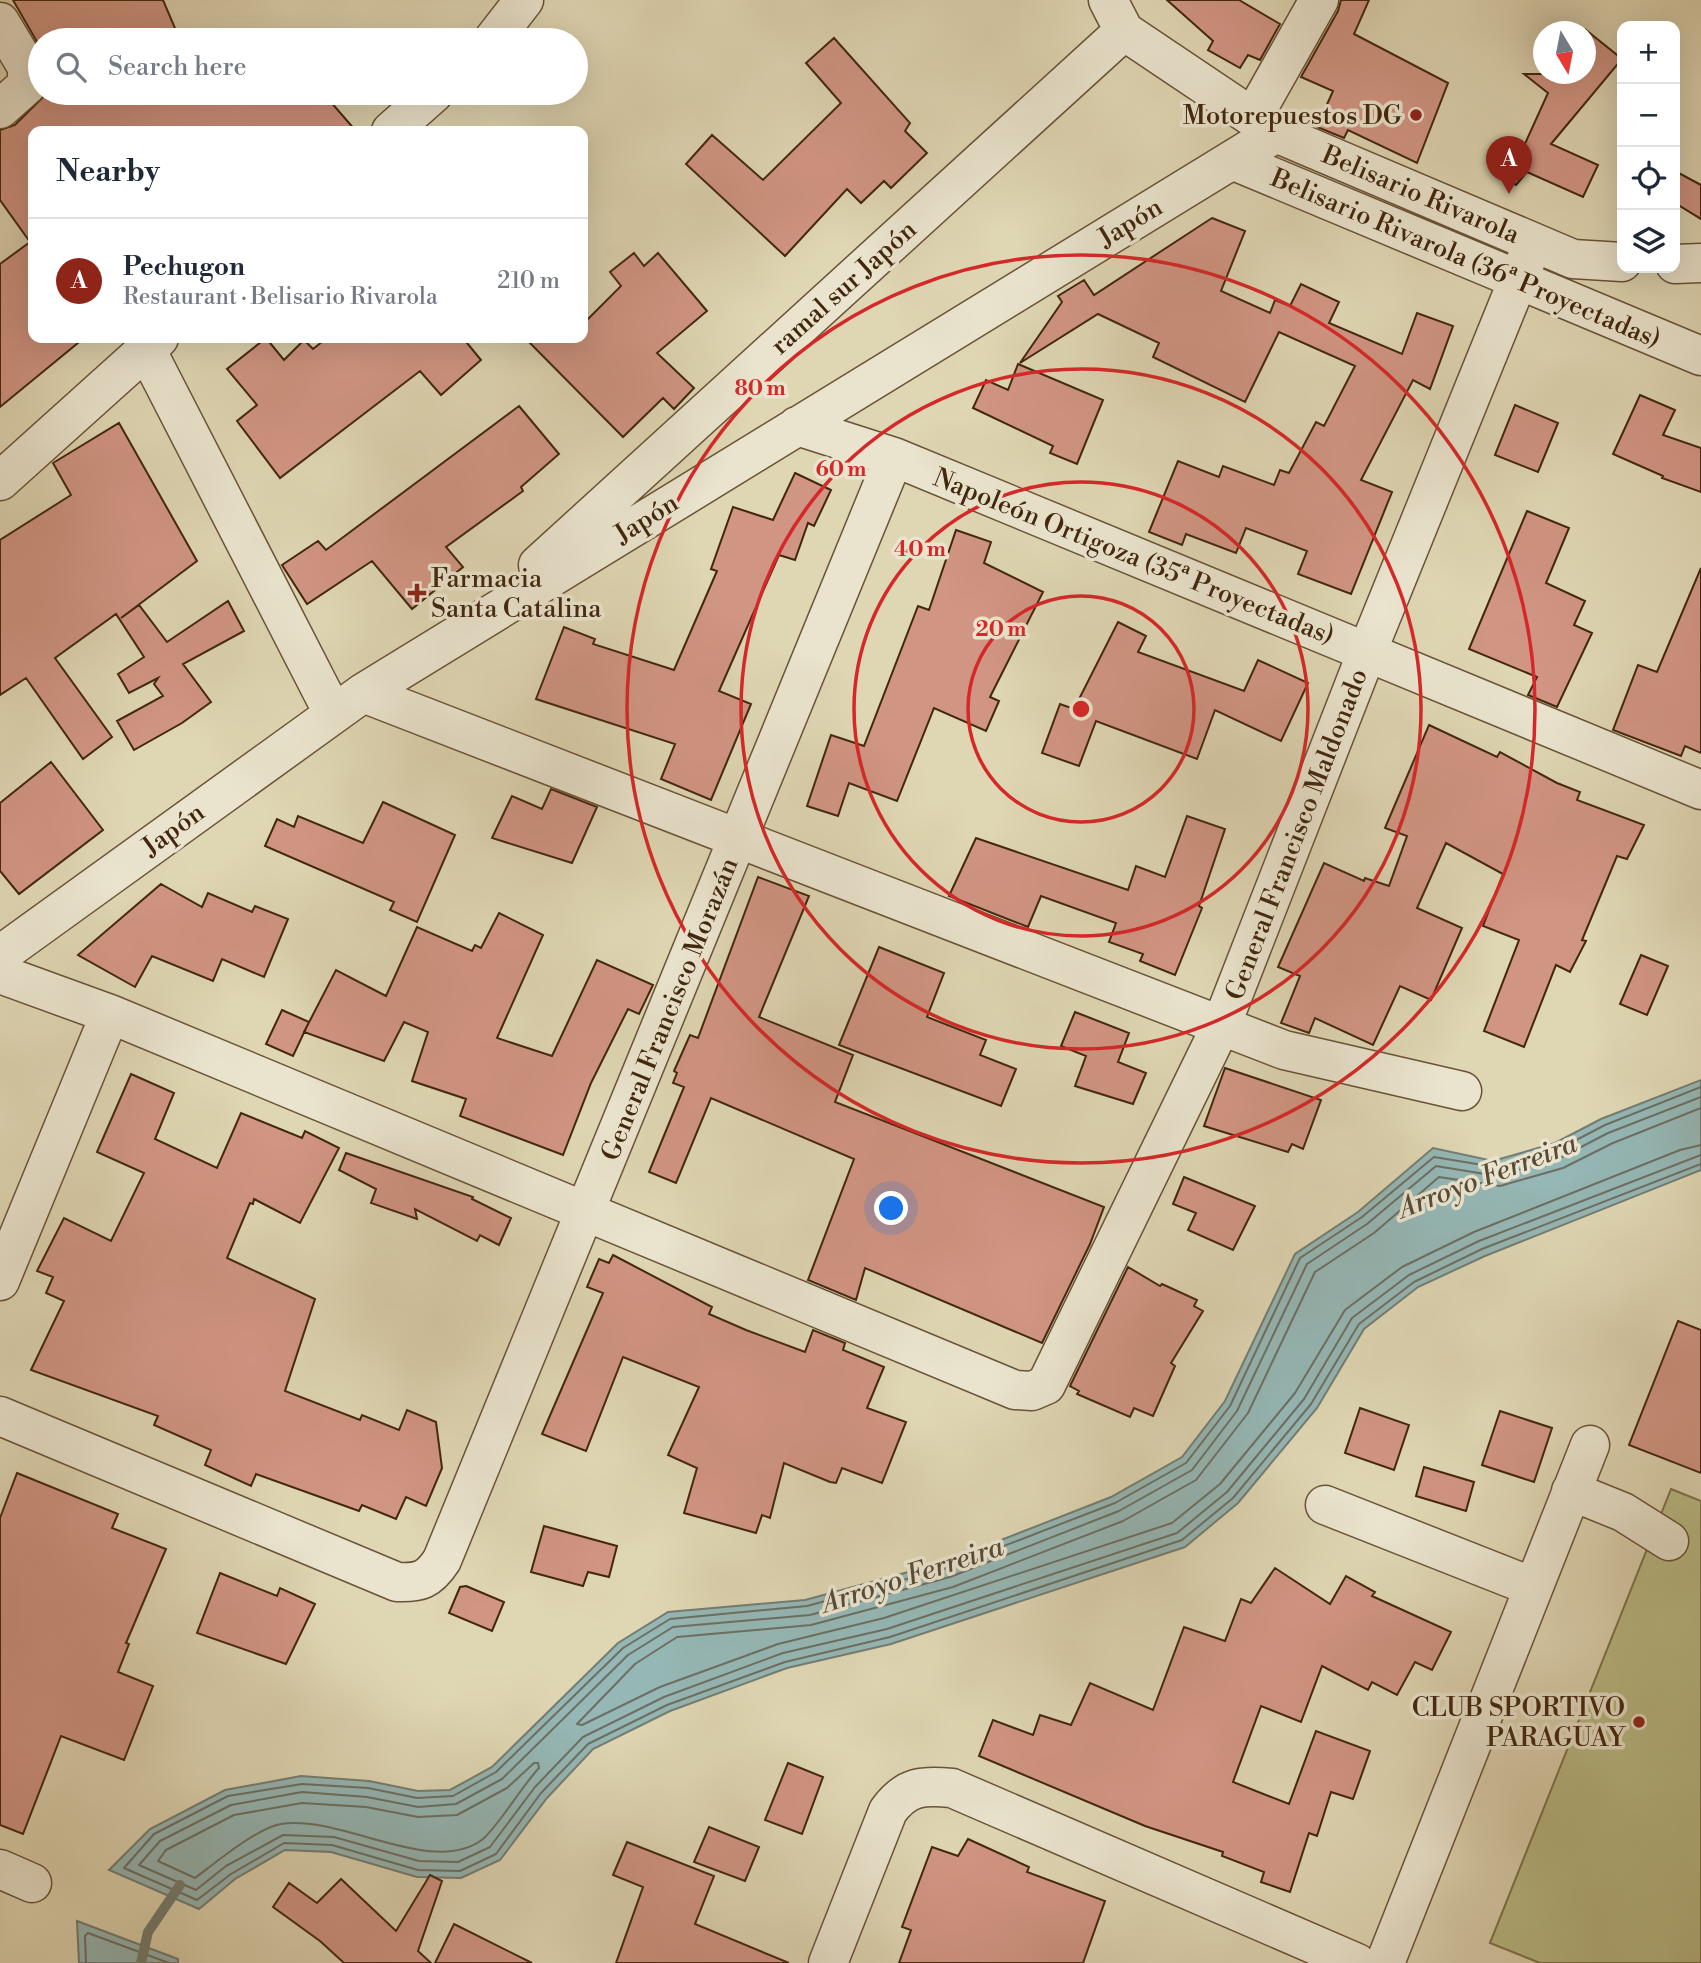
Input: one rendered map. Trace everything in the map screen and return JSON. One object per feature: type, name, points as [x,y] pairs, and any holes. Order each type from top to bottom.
[{"type":"street","points":[[503,28],[524,0]]},
{"type":"street","name":"Japón","points":[[0,955],[348,703],[1232,160],[1264,125],[1319,0]]},
{"type":"street","name":"Belisario Rivarola","points":[[1116,16],[1264,125],[1573,259],[1617,262]]},
{"type":"street","name":"ramal sur Japón","points":[[469,627],[1116,16]]},
{"type":"street","points":[[0,22],[27,67],[27,85],[0,109]]},
{"type":"street","points":[[397,126],[420,105]]},
{"type":"street","name":"Belisario Rivarola (36ª Proyectadas)","points":[[1232,160],[1701,356]]},
{"type":"street","name":"General Francisco Maldonado","points":[[586,1212],[1015,1390],[1032,1391],[1046,1385],[1222,1026],[1367,652],[1533,243]]},
{"type":"street","points":[[1680,264],[1701,263]]},
{"type":"street","points":[[0,481],[152,344],[348,703],[739,839],[1284,1050],[1462,1091]]},
{"type":"street","name":"Napoleón Ortigoza (35ª Proyectadas)","points":[[797,426],[894,457],[1701,790]]},
{"type":"street","name":"General Francisco Morazán","points":[[0,1416],[397,1582],[417,1583],[432,1576],[442,1560],[586,1212],[894,457]]},
{"type":"street","points":[[0,974],[110,1014],[586,1212]]},
{"type":"street","points":[[0,1281],[110,1014]]},
{"type":"street","points":[[1385,1963],[1590,1445]]},
{"type":"street","points":[[1571,1491],[1623,1512],[1670,1541]]},
{"type":"street","points":[[1325,1506],[1533,1587]]},
{"type":"street","points":[[828,1963],[888,1811],[898,1798],[919,1786],[952,1788],[1357,1963]]},
{"type":"green space","name":"CLUB SPORTIVO PARAGUAY","points":[[1671,1489],[1701,1501],[1701,1963],[1540,1963],[1490,1943]]},
{"type":"water","points":[[1701,1080],[1701,1170],[1485,1256],[1418,1287],[1364,1329],[1317,1408],[1238,1503],[1185,1547],[891,1644],[787,1668],[670,1711],[593,1749],[547,1798],[500,1860],[461,1878],[417,1877],[331,1852],[285,1850],[235,1879],[199,1909],[109,1870],[150,1829],[225,1790],[301,1776],[369,1781],[418,1791],[450,1790],[492,1767],[618,1643],[668,1612],[805,1600],[945,1562],[1111,1497],[1182,1457],[1225,1401],[1295,1254],[1358,1212],[1433,1148],[1493,1161],[1555,1143],[1601,1119]]},
{"type":"water","points":[[77,1921],[178,1959],[178,1963],[79,1963]]},
{"type":"building","points":[[13,0],[163,0],[175,28],[29,28]]},
{"type":"building","points":[[1167,0],[1239,0],[1280,24],[1260,60],[1248,55],[1240,68],[1208,50],[1213,41]]},
{"type":"building","points":[[1341,0],[1369,0],[1354,34],[1448,83],[1417,163],[1348,130],[1344,138],[1317,127],[1333,91],[1301,77],[1338,11]]},
{"type":"building","points":[[834,38],[910,123],[905,131],[927,153],[891,188],[884,181],[861,203],[847,189],[785,256],[686,164],[712,135],[763,180],[841,103],[806,63]]},
{"type":"building","points":[[1596,38],[1617,55],[1617,65],[1551,144],[1598,165],[1583,197],[1527,172],[1516,185],[1508,181],[1548,93],[1537,84],[1596,84]]},
{"type":"building","points":[[1524,74],[1533,74],[1533,81]]},
{"type":"building","points":[[35,105],[333,105],[352,126],[28,126],[28,239],[0,200],[0,130],[15,125]]},
{"type":"building","points":[[1680,174],[1701,185],[1701,219],[1680,206]]},
{"type":"building","points":[[1212,218],[1245,231],[1221,291],[1270,313],[1275,300],[1290,306],[1301,284],[1339,302],[1329,323],[1402,354],[1417,313],[1453,326],[1430,389],[1413,380],[1361,480],[1392,492],[1351,594],[1298,574],[1307,551],[1246,528],[1236,553],[1186,534],[1182,545],[1149,532],[1178,461],[1219,477],[1223,466],[1274,485],[1280,470],[1289,473],[1316,422],[1324,426],[1355,366],[1279,332],[1245,402],[1153,357],[1159,343],[1098,314],[1020,363],[1062,302],[1058,296],[1084,280],[1094,295]]},
{"type":"building","points":[[28,243],[28,343],[78,343],[0,407],[0,264]]},
{"type":"building","points":[[634,253],[644,266],[658,253],[707,311],[657,353],[694,388],[674,409],[663,398],[623,437],[530,343],[588,343],[588,319],[621,286],[610,272]]},
{"type":"building","points":[[260,343],[270,343],[284,360],[301,343],[307,343],[313,349],[321,343],[467,343],[481,360],[441,395],[420,371],[280,478],[237,421],[257,405],[227,369]]},
{"type":"building","points":[[1018,364],[1103,400],[1077,464],[1050,453],[1053,446],[973,408],[986,380],[1008,390]]},
{"type":"building","points":[[1640,395],[1675,410],[1663,435],[1701,448],[1701,492],[1662,478],[1663,476],[1613,454]]},
{"type":"building","points":[[1515,405],[1558,423],[1538,472],[1495,455]]},
{"type":"building","points":[[519,406],[559,454],[521,487],[523,491],[446,547],[463,567],[412,609],[372,561],[307,604],[282,565],[318,541],[326,550]]},
{"type":"building","points":[[119,423],[197,561],[121,618],[139,605],[167,642],[228,601],[244,631],[183,664],[211,702],[182,723],[134,750],[117,721],[163,696],[154,684],[158,678],[129,693],[118,674],[144,657],[116,614],[55,658],[112,737],[83,759],[26,678],[0,695],[0,540],[71,495],[53,463]]},
{"type":"building","points":[[795,473],[831,490],[814,526],[808,523],[795,560],[779,555],[719,691],[751,704],[711,800],[661,779],[675,744],[536,699],[564,627],[595,639],[593,644],[674,670],[717,571],[711,569],[733,507],[773,520]]},
{"type":"building","points":[[1527,511],[1569,528],[1546,583],[1585,601],[1574,625],[1592,633],[1557,707],[1528,695],[1537,677],[1469,649]]},
{"type":"building","points":[[956,530],[991,542],[984,563],[1043,592],[990,697],[999,701],[986,731],[934,708],[897,801],[849,783],[838,816],[807,806],[831,735],[864,746],[918,606],[929,610]]},
{"type":"building","points":[[1701,568],[1701,753],[1685,746],[1681,756],[1613,730],[1638,665],[1657,672]]},
{"type":"building","points":[[1118,622],[1146,636],[1138,652],[1244,691],[1258,660],[1308,683],[1281,741],[1215,710],[1197,759],[1096,721],[1079,766],[1042,753],[1060,704],[1074,709]]},
{"type":"building","points":[[1429,725],[1497,757],[1500,752],[1557,783],[1580,792],[1577,800],[1644,825],[1627,859],[1617,856],[1582,940],[1586,941],[1570,972],[1556,965],[1524,1047],[1484,1031],[1519,940],[1483,926],[1503,874],[1446,843],[1417,908],[1462,928],[1431,1000],[1400,986],[1373,1045],[1315,1018],[1309,1033],[1281,1023],[1300,976],[1278,967],[1324,863],[1364,881],[1365,878],[1389,886],[1407,836],[1385,828]]},
{"type":"building","points":[[51,762],[103,830],[19,894],[0,871],[0,803]]},
{"type":"building","points":[[551,789],[597,807],[572,863],[492,838],[512,796],[542,809]]},
{"type":"building","points":[[383,802],[455,835],[417,922],[390,910],[394,902],[265,846],[277,819],[294,827],[298,816],[363,843]]},
{"type":"building","points":[[1187,816],[1225,829],[1199,906],[1202,908],[1175,975],[1140,961],[1143,954],[1109,942],[1116,923],[1041,896],[1028,927],[949,896],[976,838],[1128,890],[1136,866],[1165,877]]},
{"type":"building","points":[[758,877],[809,896],[759,1017],[853,1055],[835,1102],[1104,1207],[1090,1244],[1042,1343],[865,1268],[856,1300],[808,1280],[854,1159],[711,1098],[676,1183],[649,1172],[684,1087],[673,1083],[677,1073],[674,1071],[690,1035],[698,1038]]},
{"type":"building","points":[[161,884],[202,907],[208,893],[252,912],[255,906],[288,919],[264,977],[222,959],[213,981],[152,956],[135,987],[78,955]]},
{"type":"building","points":[[499,913],[543,935],[497,1038],[552,1056],[597,960],[653,985],[639,1014],[628,1009],[591,1083],[563,1155],[460,1116],[466,1099],[412,1081],[428,1032],[404,1022],[384,1061],[304,1032],[336,970],[386,996],[417,927],[472,951],[475,945],[481,948]]},
{"type":"building","points":[[879,947],[944,973],[927,1017],[986,1040],[980,1055],[1016,1069],[1001,1106],[839,1045]]},
{"type":"building","points":[[1641,955],[1668,966],[1647,1015],[1620,1004]]},
{"type":"building","points":[[282,1010],[309,1022],[293,1056],[266,1044]]},
{"type":"building","points":[[1075,1012],[1129,1033],[1118,1062],[1146,1073],[1133,1104],[1075,1086],[1086,1056],[1061,1046]]},
{"type":"building","points":[[1225,1068],[1321,1100],[1303,1149],[1292,1144],[1288,1152],[1204,1126]]},
{"type":"building","points":[[131,1074],[174,1093],[155,1139],[217,1168],[241,1113],[302,1138],[305,1131],[339,1148],[300,1223],[254,1199],[227,1258],[315,1299],[285,1391],[360,1420],[362,1415],[399,1430],[407,1410],[436,1422],[442,1468],[426,1506],[406,1497],[396,1519],[362,1505],[359,1511],[256,1474],[251,1486],[205,1465],[211,1450],[154,1425],[158,1416],[31,1370],[64,1301],[46,1293],[53,1277],[37,1271],[64,1218],[111,1241],[144,1173],[97,1152]]},
{"type":"building","points":[[346,1153],[473,1197],[472,1199],[511,1218],[499,1245],[480,1235],[477,1241],[415,1209],[417,1219],[371,1203],[376,1189],[339,1170]]},
{"type":"building","points":[[1184,1177],[1255,1206],[1233,1250],[1188,1230],[1196,1213],[1173,1204]]},
{"type":"building","points":[[613,1255],[712,1307],[709,1314],[746,1330],[805,1352],[813,1330],[845,1343],[843,1350],[884,1367],[867,1408],[906,1422],[882,1483],[842,1468],[836,1483],[830,1482],[784,1463],[770,1518],[762,1515],[756,1533],[684,1513],[697,1468],[668,1455],[699,1387],[623,1357],[586,1451],[542,1434],[603,1293],[587,1287],[599,1259],[609,1263]]},
{"type":"building","points":[[1128,1267],[1160,1286],[1162,1284],[1197,1300],[1194,1306],[1203,1311],[1171,1363],[1175,1366],[1153,1416],[1134,1408],[1130,1417],[1077,1394],[1079,1391],[1070,1386]]},
{"type":"building","points":[[1678,1321],[1701,1330],[1701,1473],[1629,1445]]},
{"type":"building","points":[[1360,1408],[1409,1425],[1394,1470],[1345,1453]]},
{"type":"building","points":[[1500,1411],[1552,1428],[1534,1482],[1482,1465]]},
{"type":"building","points":[[1424,1467],[1474,1482],[1466,1511],[1416,1496]]},
{"type":"building","points":[[17,1473],[118,1514],[112,1528],[166,1549],[126,1643],[129,1644],[118,1672],[153,1686],[124,1760],[61,1736],[23,1834],[0,1825],[0,1518]]},
{"type":"building","points":[[544,1526],[617,1546],[609,1577],[588,1572],[583,1586],[531,1572]]},
{"type":"building","points":[[1275,1568],[1330,1604],[1346,1576],[1375,1592],[1372,1596],[1451,1632],[1432,1670],[1415,1662],[1397,1695],[1372,1682],[1368,1690],[1322,1666],[1301,1722],[1261,1706],[1233,1782],[1289,1804],[1316,1731],[1370,1751],[1353,1799],[1331,1792],[1317,1836],[1309,1833],[1290,1892],[1261,1882],[1264,1872],[1222,1856],[1223,1852],[1145,1826],[979,1756],[993,1720],[1033,1735],[1040,1715],[1071,1725],[1090,1683],[1153,1710],[1184,1627],[1225,1641],[1241,1599],[1251,1603]]},
{"type":"building","points":[[220,1573],[277,1596],[280,1588],[315,1604],[286,1664],[197,1633]]},
{"type":"building","points":[[466,1586],[504,1602],[492,1631],[449,1613],[460,1587]]},
{"type":"building","points":[[788,1763],[823,1777],[802,1834],[765,1820]]},
{"type":"building","points":[[709,1827],[759,1847],[745,1881],[694,1862]]},
{"type":"building","points":[[968,1839],[1029,1867],[1027,1872],[1105,1901],[1083,1963],[899,1963],[911,1930],[902,1927],[932,1847],[958,1856]]},
{"type":"building","points":[[627,1842],[714,1876],[695,1924],[789,1963],[616,1963],[643,1887],[613,1875]]},
{"type":"building","points":[[430,1875],[442,1881],[418,1951],[431,1963],[344,1963],[320,1941],[273,1907],[289,1883],[317,1903],[341,1879],[396,1931]]},
{"type":"building","points":[[454,1924],[532,1963],[435,1963]]},
{"type":"waterway","name":"Arroyo Ferreira","points":[[141,1963],[148,1932],[180,1885]]},
{"type":"place","name":"Motorepuestos DG","points":[[1416,115]]},
{"type":"place","name":"Pechugon","points":[[1509,194]]},
{"type":"place","name":"Farmacia Santa Catalina","points":[[417,593]]},
{"type":"place","name":"CLUB SPORTIVO PARAGUAY","points":[[1639,1722]]}]
